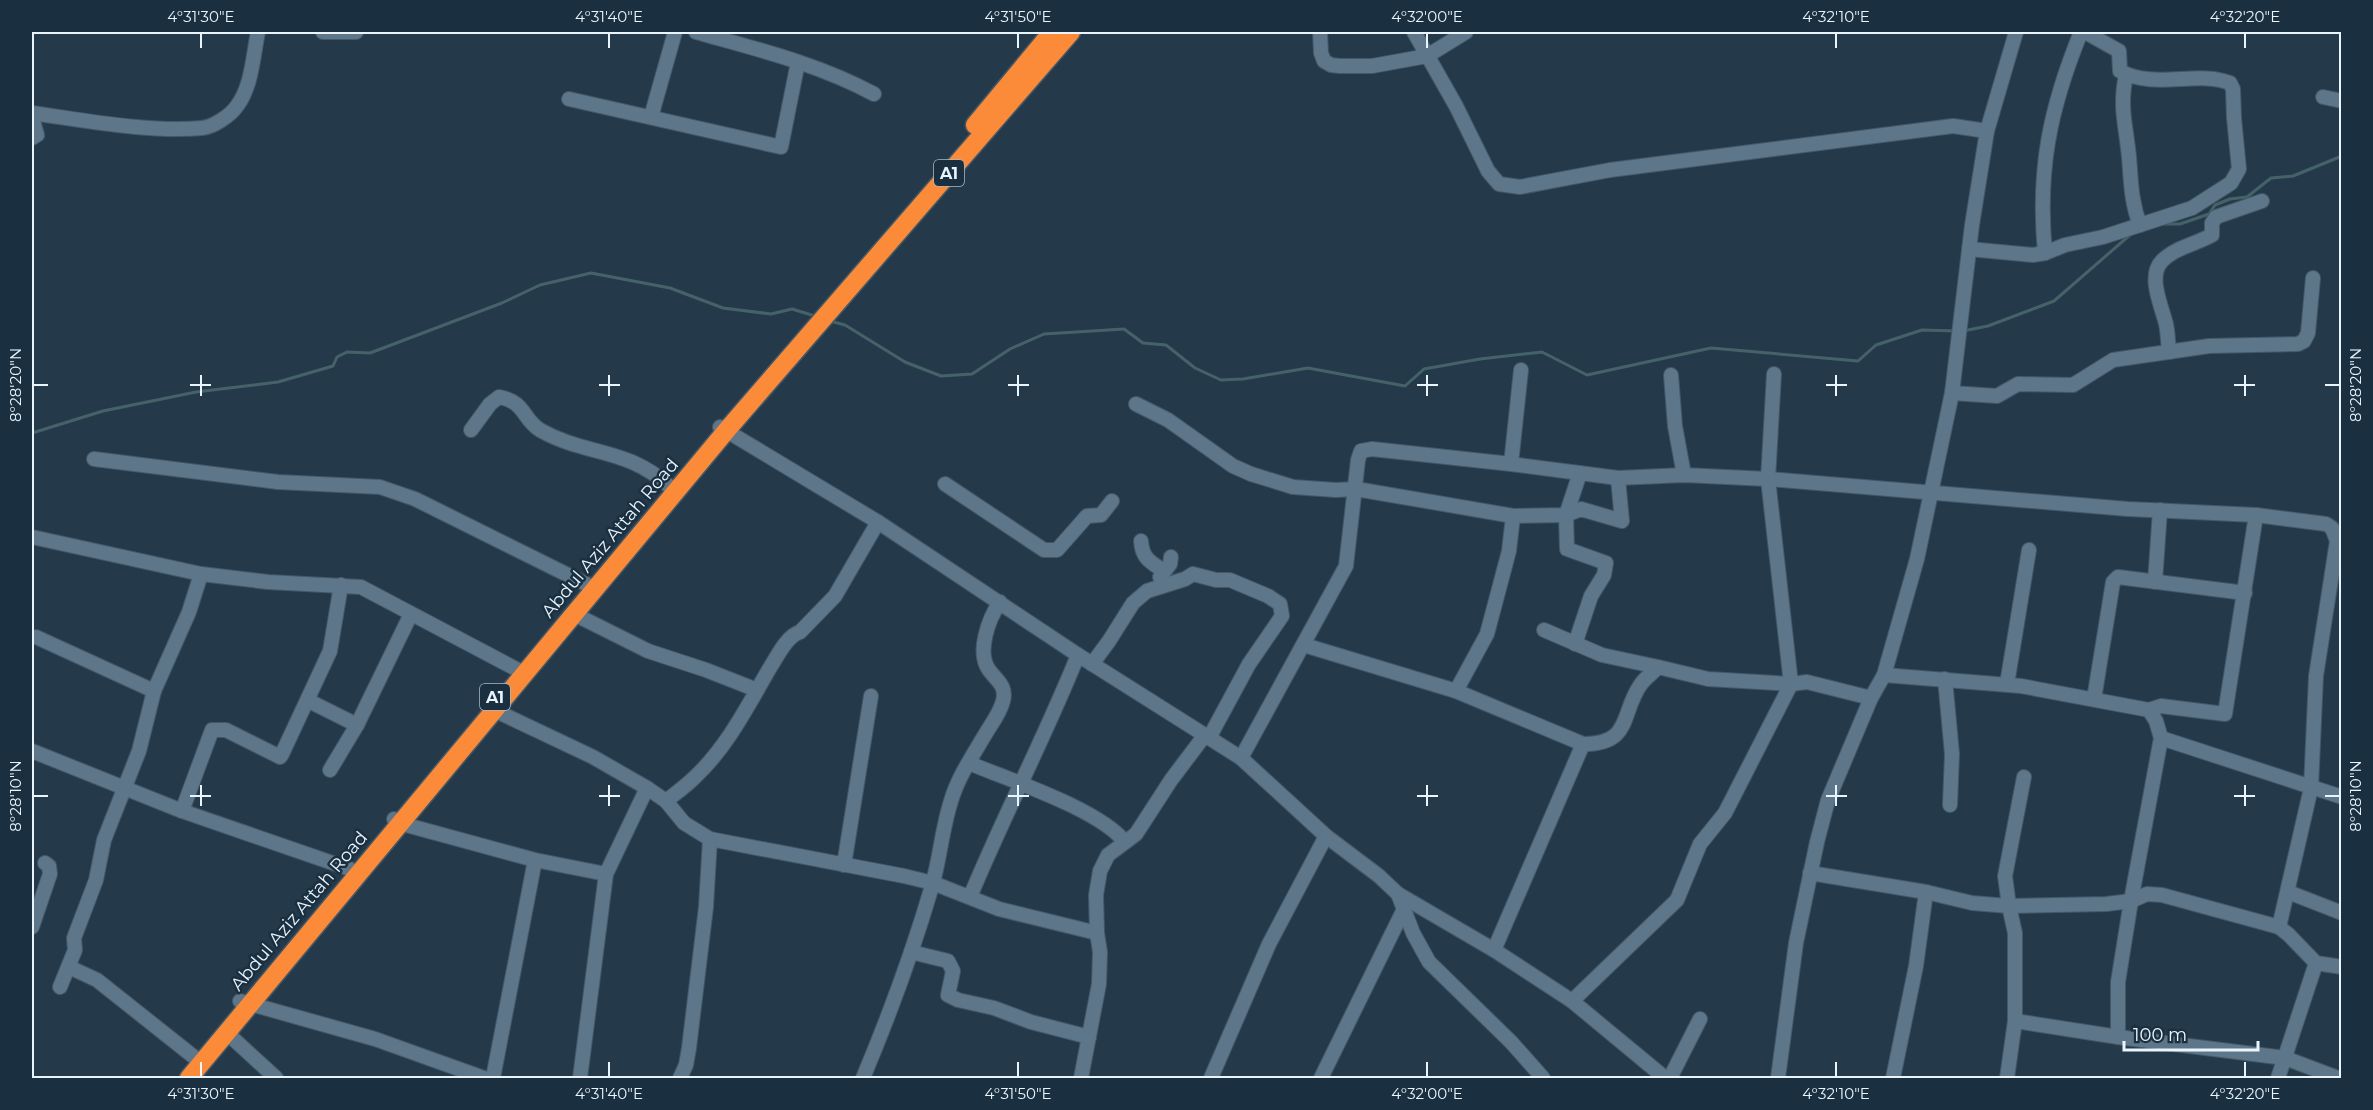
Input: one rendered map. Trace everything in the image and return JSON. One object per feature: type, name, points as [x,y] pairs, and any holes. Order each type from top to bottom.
[{"type":"highway","name":"Abdul Aziz Attah Road","points":[[177,1078],[396,821],[670,487],[820,317],[1059,33]]},
{"type":"highway","name":"Abdul Aziz Attah Road","points":[[189,1078],[227,1033],[244,1002],[350,869],[396,821],[494,710],[723,429]]},
{"type":"street","points":[[32,138],[37,135],[32,115],[150,127],[204,128],[220,121],[236,109],[245,93],[258,32]]},
{"type":"street","points":[[323,32],[356,32]]},
{"type":"street","points":[[651,117],[675,32]]},
{"type":"street","points":[[696,32],[798,62],[855,84],[874,94]]},
{"type":"street","points":[[1320,32],[1321,53],[1324,60],[1331,65],[1372,66],[1427,56],[1466,32]]},
{"type":"street","points":[[1414,32],[1456,106],[1488,171],[1498,183],[1520,187],[1610,170],[1953,126],[1987,131]]},
{"type":"street","points":[[1778,1078],[1796,943],[1828,800],[1870,698],[1884,675],[1911,585],[1952,393],[1969,249],[1987,131],[2016,32]]},
{"type":"street","points":[[1969,249],[2033,255],[2045,253],[2064,245],[2090,241],[2192,208],[2225,187],[2236,176],[2239,169],[2234,90],[2230,83],[2143,79],[2126,75],[2120,71],[2119,51],[2083,32],[2067,65],[2044,157],[2041,208],[2045,253]]},
{"type":"street","points":[[569,99],[780,147],[798,62]]},
{"type":"street","points":[[2126,75],[2122,113],[2129,155],[2131,191],[2140,225]]},
{"type":"street","points":[[2324,97],[2342,101]]},
{"type":"street","points":[[2169,352],[2167,327],[2156,280],[2156,270],[2162,261],[2175,251],[2197,244],[2212,235],[2212,223],[2216,217],[2262,201]]},
{"type":"street","points":[[1952,393],[1997,396],[2018,384],[2073,385],[2107,362],[2209,346],[2298,344],[2304,341],[2308,333],[2313,278]]},
{"type":"street","points":[[1511,464],[1521,370]]},
{"type":"street","points":[[1572,1001],[1677,900],[1701,844],[1725,813],[1791,684],[1768,479],[1774,374]]},
{"type":"street","points":[[1671,375],[1675,426],[1684,475]]},
{"type":"street","points":[[471,429],[489,404],[499,397],[508,398],[522,408],[531,423],[539,429],[641,465],[656,473],[670,487]]},
{"type":"street","points":[[1136,404],[1168,420],[1233,466],[1293,488],[1356,489],[1513,516],[1566,514],[1581,509],[1622,521],[1618,478]]},
{"type":"street","points":[[723,429],[878,522],[1078,655],[1241,758],[1326,836],[1379,876],[1398,894],[1494,950],[1572,1001],[1665,1078]]},
{"type":"street","points":[[1241,758],[1346,566],[1358,460],[1362,451],[1372,449],[1618,478],[1684,475],[1768,479],[2160,510],[2256,515],[2326,524],[2332,528],[2337,541],[2316,676],[2311,788],[2278,927]]},
{"type":"street","points":[[94,459],[278,482],[380,487],[415,499],[588,585]]},
{"type":"street","points":[[1575,644],[1591,596],[1604,575],[1606,563],[1567,549],[1566,514],[1580,473]]},
{"type":"street","points":[[945,484],[1044,550],[1050,551],[1057,550],[1087,516],[1101,515],[1112,501]]},
{"type":"street","points":[[2155,582],[2160,510]]},
{"type":"street","points":[[1884,675],[2007,684],[2149,710],[2161,706],[2225,714],[2256,515]]},
{"type":"street","points":[[1456,691],[1487,634],[1509,551],[1513,516]]},
{"type":"street","points":[[666,801],[694,778],[713,758],[741,719],[793,634],[800,632],[835,596],[878,522]]},
{"type":"street","points":[[32,537],[201,573],[268,582],[361,587],[518,670]]},
{"type":"street","points":[[1141,541],[1142,553],[1146,559],[1164,571]]},
{"type":"street","points":[[2007,684],[2029,550]]},
{"type":"street","points":[[1156,587],[1170,564],[1171,556]]},
{"type":"street","points":[[60,987],[75,950],[74,938],[96,880],[104,840],[139,751],[154,691],[189,612],[201,573]]},
{"type":"street","points":[[1081,1078],[1099,984],[1100,952],[1096,895],[1100,871],[1108,855],[1136,834],[1172,780],[1207,737],[1249,664],[1282,615],[1280,604],[1268,596],[1230,580],[1216,580],[1202,574],[1193,574],[1176,583],[1147,591],[1133,603],[1110,641],[1092,664]]},
{"type":"street","points":[[2094,699],[2113,582],[2118,577],[2245,593]]},
{"type":"street","points":[[182,811],[212,730],[226,730],[280,757],[309,701],[330,651],[341,585]]},
{"type":"street","points":[[863,1078],[911,952],[933,883],[950,802],[969,763],[1000,711],[1004,698],[1003,686],[989,670],[985,654],[986,630],[990,616],[1000,602]]},
{"type":"street","points":[[574,614],[648,651],[757,690]]},
{"type":"street","points":[[330,770],[357,725],[411,615]]},
{"type":"street","points":[[1544,630],[1602,655],[1708,679],[1791,684],[1807,682],[1870,698]]},
{"type":"street","points":[[36,637],[154,691]]},
{"type":"street","points":[[1304,645],[1456,691],[1583,744],[1609,739],[1619,733],[1642,682],[1658,667]]},
{"type":"street","points":[[970,897],[1078,655]]},
{"type":"street","points":[[1945,679],[1952,754],[1950,806]]},
{"type":"street","points":[[844,865],[872,696]]},
{"type":"street","points":[[309,701],[357,725]]},
{"type":"street","points":[[494,710],[593,757],[647,788],[666,801],[684,823],[710,840],[933,883],[999,909],[1097,933]]},
{"type":"street","points":[[2118,1037],[2118,982],[2161,738],[2156,721],[2149,710]]},
{"type":"street","points":[[2161,738],[2342,797]]},
{"type":"street","points":[[1494,950],[1583,744]]},
{"type":"street","points":[[32,751],[182,811],[350,869]]},
{"type":"street","points":[[969,763],[1093,816],[1118,832],[1125,842]]},
{"type":"street","points":[[2007,1078],[2015,1021],[2015,933],[2008,906],[2005,876],[2024,777]]},
{"type":"street","points":[[580,1078],[606,874],[647,788]]},
{"type":"street","points":[[396,821],[535,861],[606,874]]},
{"type":"street","points":[[1211,1078],[1269,944],[1326,836]]},
{"type":"street","points":[[680,1078],[686,1065],[689,1048],[706,907],[710,840]]},
{"type":"street","points":[[493,1078],[535,861]]},
{"type":"street","points":[[32,927],[50,874],[49,866],[45,863]]},
{"type":"street","points":[[1810,873],[1926,892],[1972,903],[2008,906],[2106,904],[2131,901],[2147,894],[2162,895],[2278,927],[2316,963],[2342,967]]},
{"type":"street","points":[[1893,1078],[1916,966],[1926,892]]},
{"type":"street","points":[[2288,892],[2342,912]]},
{"type":"street","points":[[1398,894],[1429,962],[1511,1042],[1543,1078]]},
{"type":"street","points":[[1321,1078],[1404,909]]},
{"type":"street","points":[[911,952],[948,961],[953,971],[948,995],[958,1000],[994,1008],[1031,1022],[1089,1037]]},
{"type":"street","points":[[2278,1078],[2316,963]]},
{"type":"street","points":[[69,967],[97,980],[194,1057]]},
{"type":"street","points":[[244,1002],[375,1039],[484,1078]]},
{"type":"street","points":[[1670,1078],[1700,1018]]},
{"type":"street","points":[[2015,1021],[2118,1037],[2285,1058],[2337,1078]]},
{"type":"street","points":[[227,1033],[276,1078]]},
{"type":"waterway","points":[[2162,224],[2180,224],[2209,214],[2215,205],[2230,199],[2247,197],[2271,178],[2293,176],[2342,156]]},
{"type":"waterway","points":[[1963,331],[1988,326],[2054,301],[2130,235]]},
{"type":"waterway","points":[[32,433],[103,411],[196,392],[278,382],[333,366],[337,357],[347,352],[370,353],[502,303],[540,285],[591,273],[670,288],[723,308],[771,314],[792,309],[815,316]]},
{"type":"waterway","points":[[830,321],[845,325],[905,362],[941,376],[972,374],[1010,349],[1044,334],[1124,329],[1143,343],[1166,345],[1195,368],[1221,380],[1243,379],[1308,368],[1405,386],[1424,369],[1480,359],[1542,352],[1587,375],[1711,348],[1858,361],[1876,345],[1922,330],[1956,331]]}]
